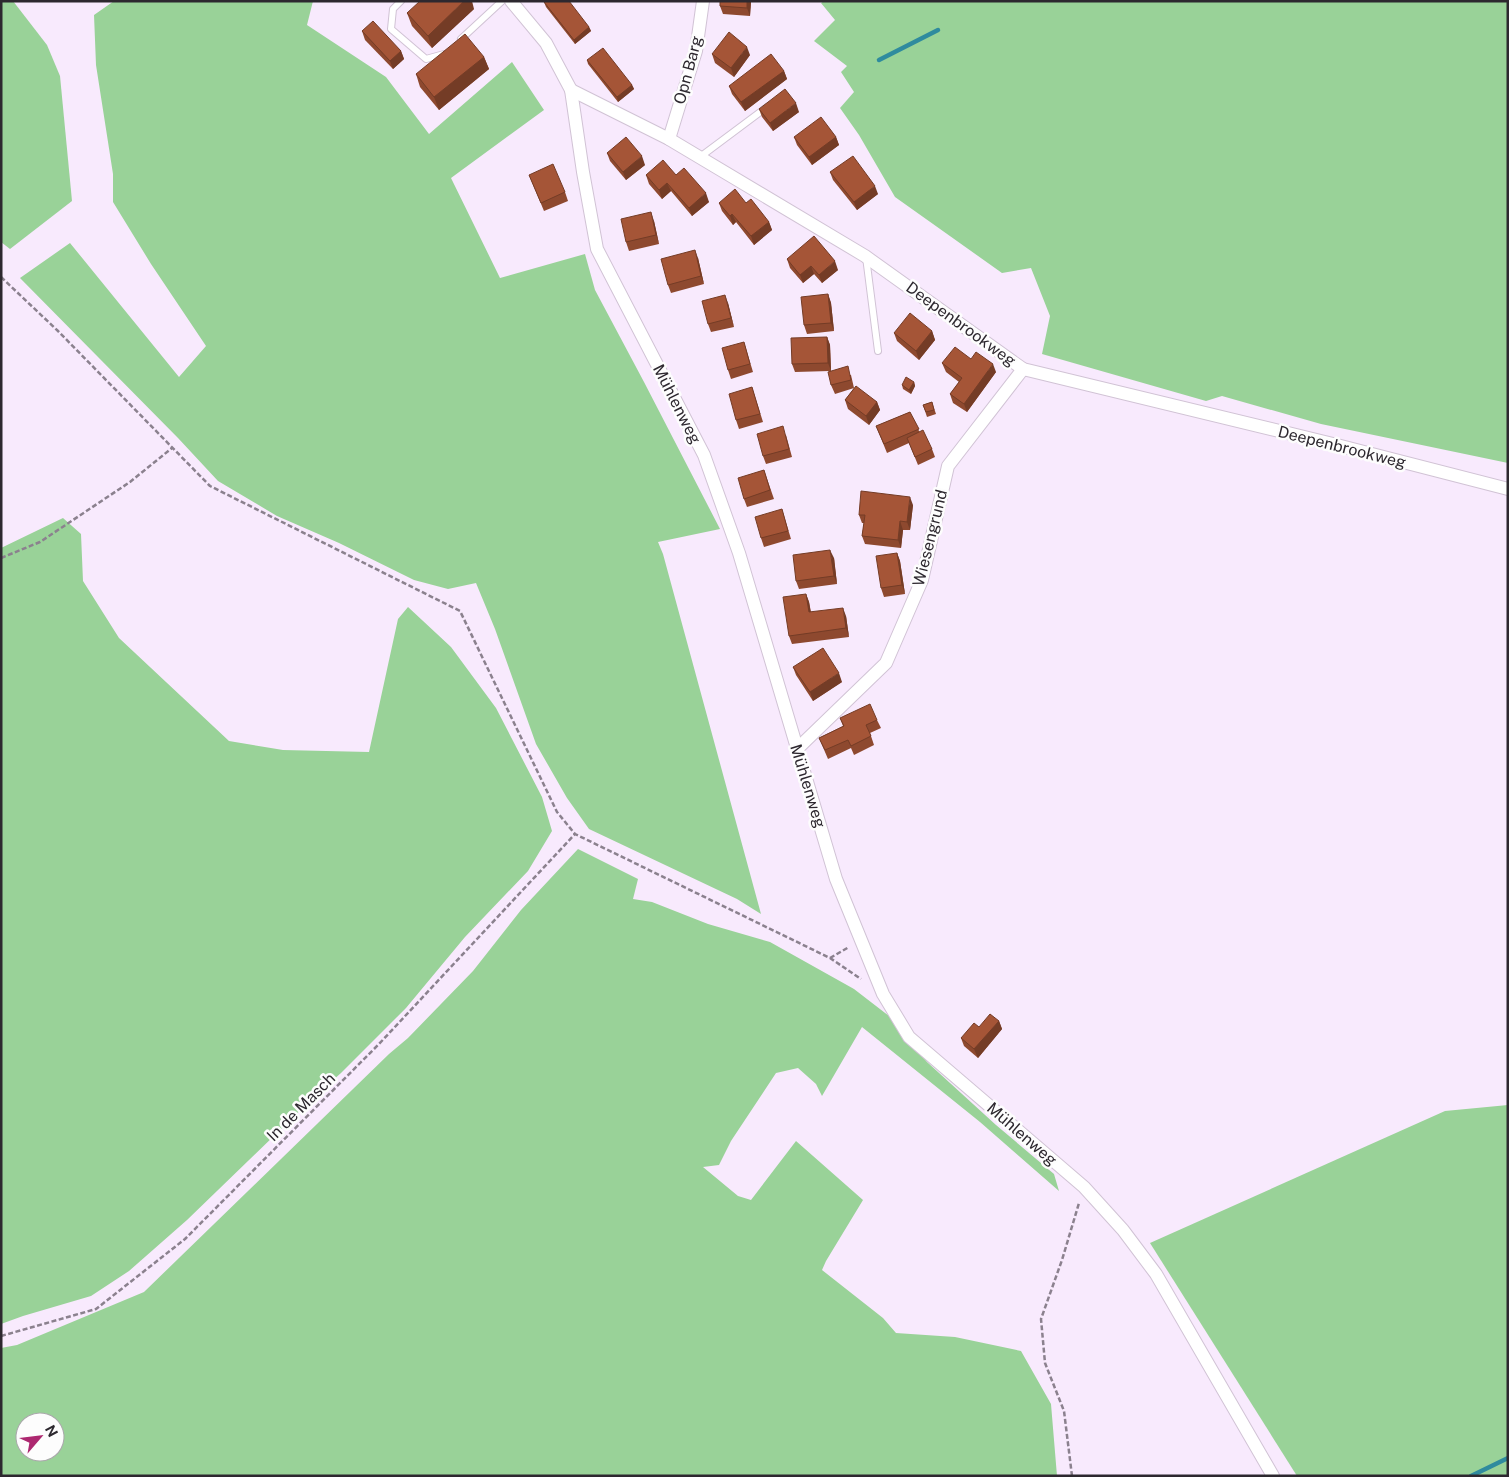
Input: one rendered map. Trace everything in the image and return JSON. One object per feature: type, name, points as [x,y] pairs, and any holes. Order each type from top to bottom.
[{"type":"street","name":"Mühlenweg","points":[[511,1],[546,43],[571,90],[597,249],[704,455],[739,553],[836,879],[883,994],[909,1036],[1084,1187],[1123,1230],[1156,1274],[1273,1476]]},
{"type":"street","name":"Opn Barg","points":[[669,138],[696,51],[703,1]]},
{"type":"street","name":"Deepenbrookweg","points":[[571,90],[669,138],[865,256],[1024,369],[1333,444],[1508,489]]},
{"type":"street","name":"Wiesengrund","points":[[797,749],[886,663],[922,580],[948,466],[1024,369]]},
{"type":"lane","points":[[401,1],[393,9],[391,29],[426,59],[444,54],[452,48]]},
{"type":"lane","points":[[459,41],[502,1]]},
{"type":"lane","points":[[700,157],[775,102]]},
{"type":"lane","points":[[865,256],[878,351]]},
{"type":"path","points":[[1,277],[58,331],[210,486],[460,612],[557,812],[575,834],[830,958],[883,994]]},
{"type":"path","points":[[1,558],[40,542],[130,482],[172,448]]},
{"type":"path","name":"In de Masch","points":[[1,1336],[96,1309],[185,1239],[379,1044],[575,834]]},
{"type":"path","points":[[830,958],[861,940]]},
{"type":"path","points":[[1072,1476],[1064,1411],[1045,1363],[1041,1319],[1062,1260],[1084,1187]]},
{"type":"green space","points":[[1,1],[13,1],[47,45],[60,76],[72,201],[10,249],[1,242]]},
{"type":"green space","points":[[114,1],[313,1],[307,25],[386,77],[429,134],[512,62],[544,110],[451,178],[500,278],[585,254],[595,290],[720,529],[658,542],[663,554],[761,914],[737,899],[589,829],[567,798],[536,744],[495,629],[476,583],[448,589],[414,580],[339,543],[277,516],[218,481],[20,278],[70,243],[179,377],[206,346],[151,264],[113,202],[113,174],[96,65],[94,15]]},
{"type":"green space","points":[[824,1],[1508,1],[1508,463],[1321,424],[1222,396],[1206,401],[1042,354],[1050,316],[1031,268],[1002,273],[895,197],[859,135],[840,108],[854,92],[841,72],[847,66],[814,41],[835,20],[821,3]]},
{"type":"green space","points":[[63,518],[81,534],[83,581],[119,638],[229,741],[283,750],[369,752],[398,619],[408,607],[451,647],[496,708],[542,797],[552,831],[528,871],[465,937],[406,1008],[187,1220],[129,1271],[91,1296],[1,1324],[1,548]]},
{"type":"green space","points":[[578,849],[638,879],[633,899],[652,902],[708,924],[770,942],[854,989],[889,1016],[927,1062],[996,1125],[1054,1174],[1059,1191],[980,1122],[862,1027],[822,1096],[816,1084],[798,1068],[776,1073],[731,1141],[719,1165],[703,1167],[738,1196],[751,1200],[796,1141],[863,1200],[822,1270],[883,1318],[896,1333],[955,1337],[1021,1351],[1051,1404],[1057,1476],[1,1476],[1,1348],[17,1345],[144,1292],[389,1054],[408,1038],[473,971],[521,910]]},
{"type":"green space","points":[[1508,1105],[1508,1476],[1297,1476],[1150,1243],[1445,1111]]},
{"type":"building","points":[[420,1],[464,1],[428,36],[407,13]]},
{"type":"building","points":[[569,1],[589,27],[574,40],[544,2]]},
{"type":"building","points":[[720,1],[747,1],[747,8],[720,6]]},
{"type":"building","points":[[373,21],[401,51],[390,61],[362,31]]},
{"type":"building","points":[[729,32],[747,47],[731,68],[712,54]]},
{"type":"building","points":[[465,34],[484,57],[434,97],[416,74]]},
{"type":"building","points":[[603,48],[632,85],[617,97],[587,60]]},
{"type":"building","points":[[771,54],[784,71],[741,102],[729,86]]},
{"type":"building","points":[[785,89],[796,103],[770,123],[759,109]]},
{"type":"building","points":[[821,117],[836,137],[809,157],[794,137]]},
{"type":"building","points":[[626,137],[642,156],[623,172],[607,153]]},
{"type":"building","points":[[853,156],[875,186],[854,202],[830,172]]},
{"type":"building","points":[[663,160],[676,175],[684,168],[706,193],[689,208],[667,183],[659,190],[646,175]]},
{"type":"building","points":[[553,164],[565,192],[541,203],[529,175]]},
{"type":"building","points":[[735,189],[746,203],[751,199],[769,222],[751,236],[732,214],[730,216],[719,203]]},
{"type":"building","points":[[651,212],[656,235],[626,242],[621,219]]},
{"type":"building","points":[[814,236],[835,261],[819,275],[811,266],[800,275],[787,259]]},
{"type":"building","points":[[695,250],[701,276],[668,285],[661,259]]},
{"type":"building","points":[[828,294],[831,323],[804,325],[801,297]]},
{"type":"building","points":[[725,295],[731,318],[708,324],[702,301]]},
{"type":"building","points":[[910,313],[932,331],[916,351],[894,333]]},
{"type":"building","points":[[827,337],[828,363],[792,364],[791,338]]},
{"type":"building","points":[[744,342],[750,364],[728,370],[722,348]]},
{"type":"building","points":[[955,347],[971,359],[976,352],[993,364],[964,404],[950,394],[962,378],[942,363]]},
{"type":"building","points":[[848,366],[851,380],[831,385],[828,372]]},
{"type":"building","points":[[906,377],[914,382],[909,390],[902,385]]},
{"type":"building","points":[[856,386],[877,402],[866,416],[845,400]]},
{"type":"building","points":[[752,387],[760,414],[736,420],[729,394]]},
{"type":"building","points":[[932,402],[934,410],[926,412],[923,405]]},
{"type":"building","points":[[910,412],[919,429],[884,444],[876,426]]},
{"type":"building","points":[[783,426],[789,449],[763,456],[757,434]]},
{"type":"building","points":[[923,430],[932,449],[915,457],[907,438]]},
{"type":"building","points":[[764,470],[770,490],[744,499],[738,478]]},
{"type":"building","points":[[861,491],[910,497],[907,522],[900,521],[898,540],[862,536],[865,515],[859,515]]},
{"type":"building","points":[[782,509],[788,531],[761,538],[755,517]]},
{"type":"building","points":[[830,550],[834,576],[796,581],[793,555]]},
{"type":"building","points":[[897,553],[902,585],[881,588],[876,556]]},
{"type":"building","points":[[806,594],[809,612],[843,608],[846,628],[789,636],[783,597]]},
{"type":"building","points":[[823,648],[839,673],[810,692],[793,667]]},
{"type":"building","points":[[870,704],[877,720],[866,725],[871,736],[851,746],[848,740],[825,750],[819,738],[844,726],[840,718]]},
{"type":"building","points":[[990,1014],[999,1021],[974,1049],[961,1038],[974,1023],[979,1027]]},
{"type":"waterway","points":[[879,60],[938,30]]},
{"type":"waterway","points":[[1471,1476],[1508,1458]]}]
